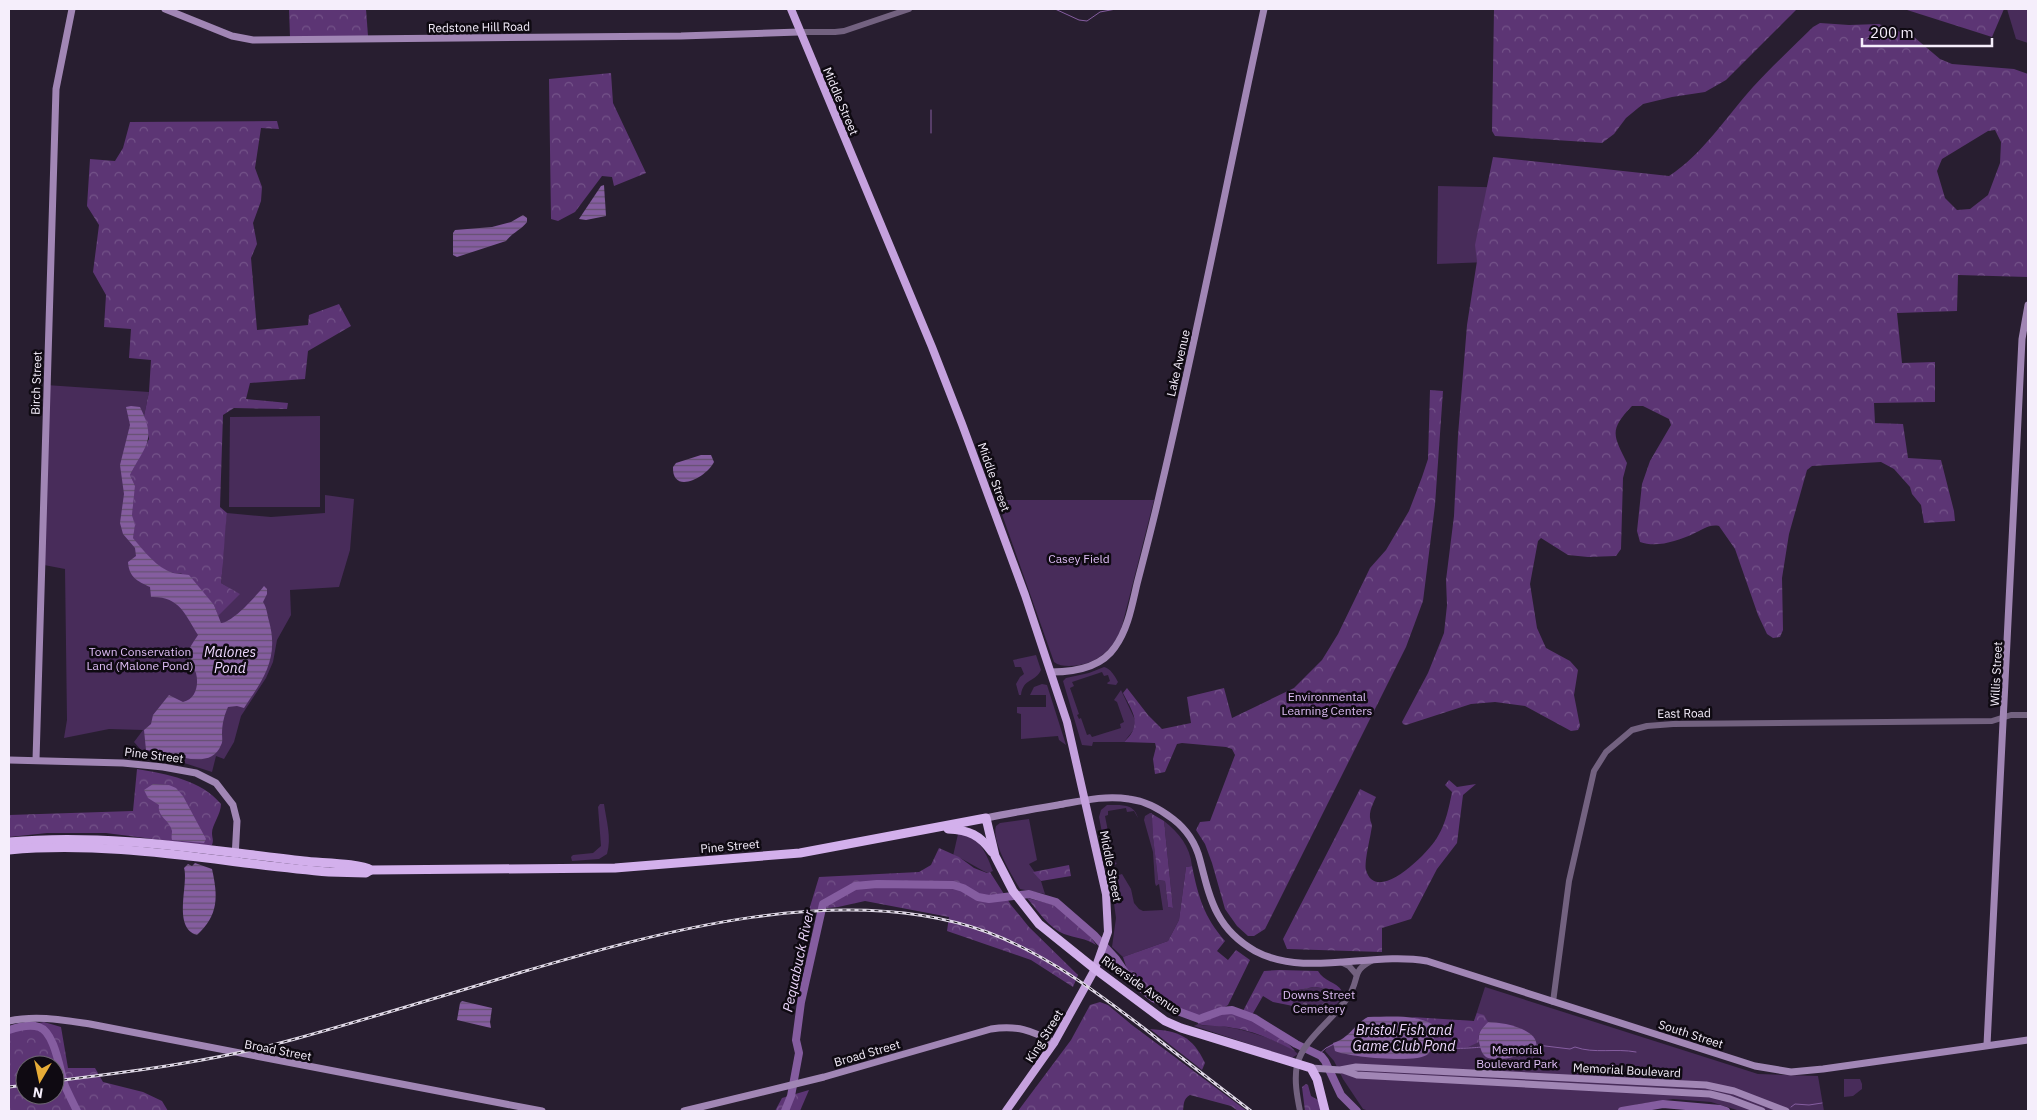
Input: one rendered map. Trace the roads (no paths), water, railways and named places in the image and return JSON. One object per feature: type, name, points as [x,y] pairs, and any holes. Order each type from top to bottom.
[{"type":"highway","name":"Pine Street","points":[[235,858],[366,866],[371,870],[625,868],[800,853],[986,818]]},
{"type":"highway","name":"Riverside Avenue","points":[[986,818],[994,856],[1002,872],[1028,911],[1044,928],[1095,969],[1166,1021],[1196,1033],[1311,1068]]},
{"type":"highway","points":[[931,829],[967,831],[984,841],[994,856]]},
{"type":"highway","points":[[9,842],[54,839],[102,840],[235,858]]},
{"type":"highway","points":[[9,850],[54,847],[102,848],[235,858]]},
{"type":"highway","points":[[1311,1068],[1317,1079],[1325,1111]]},
{"type":"main road","name":"Birch Street","points":[[36,760],[56,89],[72,9]]},
{"type":"main road","name":"Redstone Hill Road","points":[[165,9],[232,36],[253,40],[681,36],[799,32]]},
{"type":"main road","name":"Middle Street","points":[[791,9],[962,424],[1025,595],[1067,722],[1106,894],[1109,920],[1106,939],[1095,969]]},
{"type":"main road","name":"Lake Avenue","points":[[1051,672],[1085,668],[1105,658],[1122,637],[1128,619],[1164,476],[1194,344],[1264,9]]},
{"type":"main road","name":"Willis Street","points":[[1987,1045],[1993,902],[2005,718],[2022,340],[2028,305]]},
{"type":"main road","name":"Pine Street","points":[[9,760],[107,762],[163,767],[196,773],[216,783],[233,805],[237,820],[235,858]]},
{"type":"main road","name":"Pine Street","points":[[986,818],[1113,797],[1148,804],[1179,824],[1194,843],[1207,892],[1214,909],[1223,924],[1242,943],[1255,951],[1284,961],[1307,963],[1340,961]]},
{"type":"main road","name":"South Street","points":[[1340,961],[1402,958],[1427,961],[1756,1066],[1791,1072],[2028,1040]]},
{"type":"main road","name":"King Street","points":[[1006,1111],[1054,1043],[1095,969]]},
{"type":"main road","name":"Broad Street","points":[[9,1021],[22,1018],[46,1018],[90,1024],[542,1111]]},
{"type":"main road","name":"Broad Street","points":[[684,1111],[801,1083],[991,1029],[1006,1027],[1027,1029],[1054,1043]]},
{"type":"main road","name":"Memorial Boulevard","points":[[1341,1070],[1349,1067],[1363,1067],[1706,1085],[1734,1092],[1786,1111]]},
{"type":"main road","name":"Memorial Boulevard","points":[[1311,1068],[1341,1070],[1357,1075],[1710,1094],[1762,1111]]},
{"type":"street","points":[[799,32],[844,31],[909,9]]},
{"type":"street","name":"East Road","points":[[1553,1002],[1569,881],[1590,784],[1597,766],[1606,752],[1627,733],[1638,727],[1656,725],[1992,721],[2011,715],[2028,715]]},
{"type":"street","points":[[1300,1111],[1296,1086],[1297,1065],[1301,1055],[1309,1042],[1343,1004],[1352,989],[1356,974],[1365,965],[1374,960]]},
{"type":"street","points":[[1340,961],[1349,966],[1356,974]]},
{"type":"water","points":[[604,185],[606,216],[586,220],[579,219],[601,186]]},
{"type":"water","points":[[523,215],[527,218],[527,222],[506,241],[457,257],[453,255],[453,233],[455,230],[492,227],[511,222]]},
{"type":"water","name":"Malones Pond","points":[[126,407],[140,407],[148,428],[147,442],[130,475],[135,486],[132,515],[135,525],[133,538],[151,558],[167,571],[189,575],[214,605],[221,623],[226,622],[238,613],[264,586],[267,589],[263,602],[272,634],[271,657],[268,667],[244,708],[237,706],[228,707],[223,723],[222,744],[215,754],[207,758],[187,758],[146,750],[144,730],[151,724],[153,715],[169,695],[183,702],[191,698],[196,691],[196,673],[189,662],[188,653],[198,635],[185,613],[175,603],[161,597],[151,597],[150,587],[134,578],[130,571],[128,562],[136,556],[135,548],[123,534],[120,523],[124,494],[120,465],[130,425]]},
{"type":"water","points":[[701,455],[711,455],[714,462],[710,468],[690,481],[683,482],[678,480],[674,475],[673,467],[676,463]]},
{"type":"water","points":[[153,784],[169,785],[176,788],[183,796],[206,839],[204,843],[172,840],[171,827],[160,813],[159,805],[148,798],[144,790]]},
{"type":"water","points":[[195,863],[212,869],[216,896],[213,912],[204,928],[197,935],[189,931],[183,915],[184,868],[188,864],[192,866]]},
{"type":"water","points":[[462,1001],[492,1008],[491,1028],[457,1020]]},
{"type":"water","name":"Bristol Fish and Game Club Pond","points":[[1368,1017],[1409,1017],[1432,1024],[1434,1040],[1430,1051],[1422,1057],[1398,1059],[1368,1057],[1335,1051],[1333,1043],[1344,1038]]},
{"type":"water","name":"Bristol Fish and Game Club Pond","points":[[1488,1022],[1511,1025],[1527,1031],[1536,1041],[1536,1048],[1511,1057],[1491,1059],[1486,1057],[1481,1050],[1479,1035]]},
{"type":"waterway","points":[[1055,9],[1079,20],[1087,21],[1100,12],[1116,9]]},
{"type":"waterway","points":[[931,110],[931,133]]},
{"type":"waterway","name":"Pequabuck River","points":[[785,1111],[791,1096],[799,1053],[796,1040],[801,1002],[823,904],[855,886],[877,884],[953,885],[963,888],[978,897],[989,899],[1029,894],[1056,902],[1094,935],[1116,959],[1129,978],[1153,998],[1180,1012],[1199,1019],[1221,1011],[1232,1010],[1254,1018],[1296,1044],[1321,1056],[1341,1095],[1357,1111]]},
{"type":"waterway","name":"Pequabuck River","points":[[9,1030],[31,1026],[45,1030],[53,1044],[65,1086],[77,1111]]},
{"type":"waterway","points":[[1433,1041],[1447,1048],[1481,1047]]},
{"type":"waterway","points":[[1318,1055],[1334,1044]]},
{"type":"waterway","points":[[1537,1045],[1570,1049],[1575,1047],[1590,1050],[1636,1052]]},
{"type":"waterway","points":[[1791,1107],[1795,1104],[1809,1105],[1822,1103]]},
{"type":"waterway","name":"Pequabuck River","points":[[1622,1111],[1663,1104],[1726,1111]]},
{"type":"railway","points":[[65,1080],[176,1064],[265,1047],[577,956],[693,928],[753,917],[814,911],[873,911],[931,917],[987,932],[1030,951],[1069,974],[1108,1001],[1251,1111]]},
{"type":"railway","points":[[9,1087],[15,1086]]},
{"type":"park label","name":"Casey Field","points":[[1079,558]]},
{"type":"park label","name":"Town Conservation Land (Malone Pond)","points":[[140,658]]},
{"type":"park label","name":"Environmental Learning Centers","points":[[1327,703]]},
{"type":"park label","name":"Downs Street Cemetery","points":[[1319,1001]]},
{"type":"park label","name":"Memorial Boulevard Park","points":[[1517,1056]]}]
